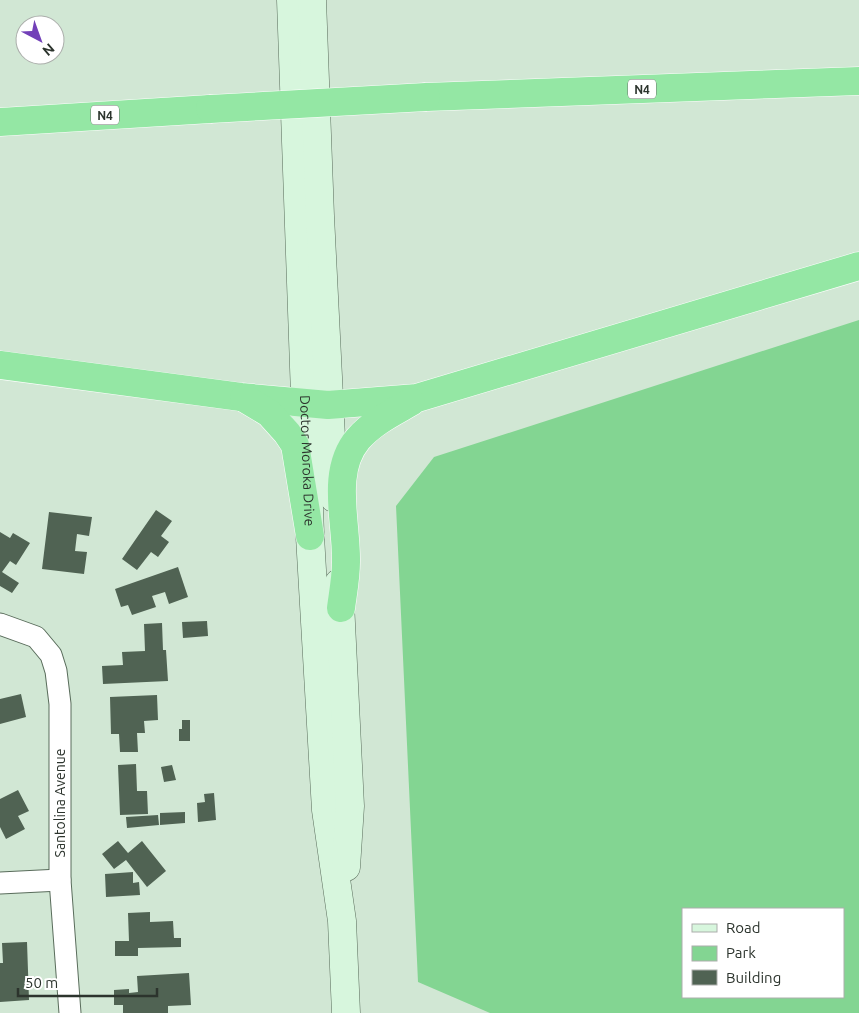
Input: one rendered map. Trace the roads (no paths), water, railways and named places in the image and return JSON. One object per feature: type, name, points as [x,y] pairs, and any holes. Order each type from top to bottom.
[{"type":"highway","name":"N4","points":[[0,122],[426,97],[859,81]]},
{"type":"highway","points":[[0,365],[317,404],[417,398],[859,266]]},
{"type":"highway","points":[[241,396],[269,412],[287,433],[295,446],[310,536]]},
{"type":"highway","points":[[341,608],[346,562],[342,493],[344,462],[357,440],[375,423],[417,398]]},
{"type":"main road","name":"Doctor Moroka Drive","points":[[291,0],[317,404],[341,608],[350,806],[342,921]]},
{"type":"main road","name":"Doctor Moroka Drive","points":[[312,0],[317,404],[310,536],[326,810],[342,921],[346,1013]]},
{"type":"street","name":"Santolina Avenue","points":[[0,624],[36,637],[52,655],[56,671],[60,704],[60,880],[70,1013]]},
{"type":"street","points":[[0,883],[60,880]]}]
